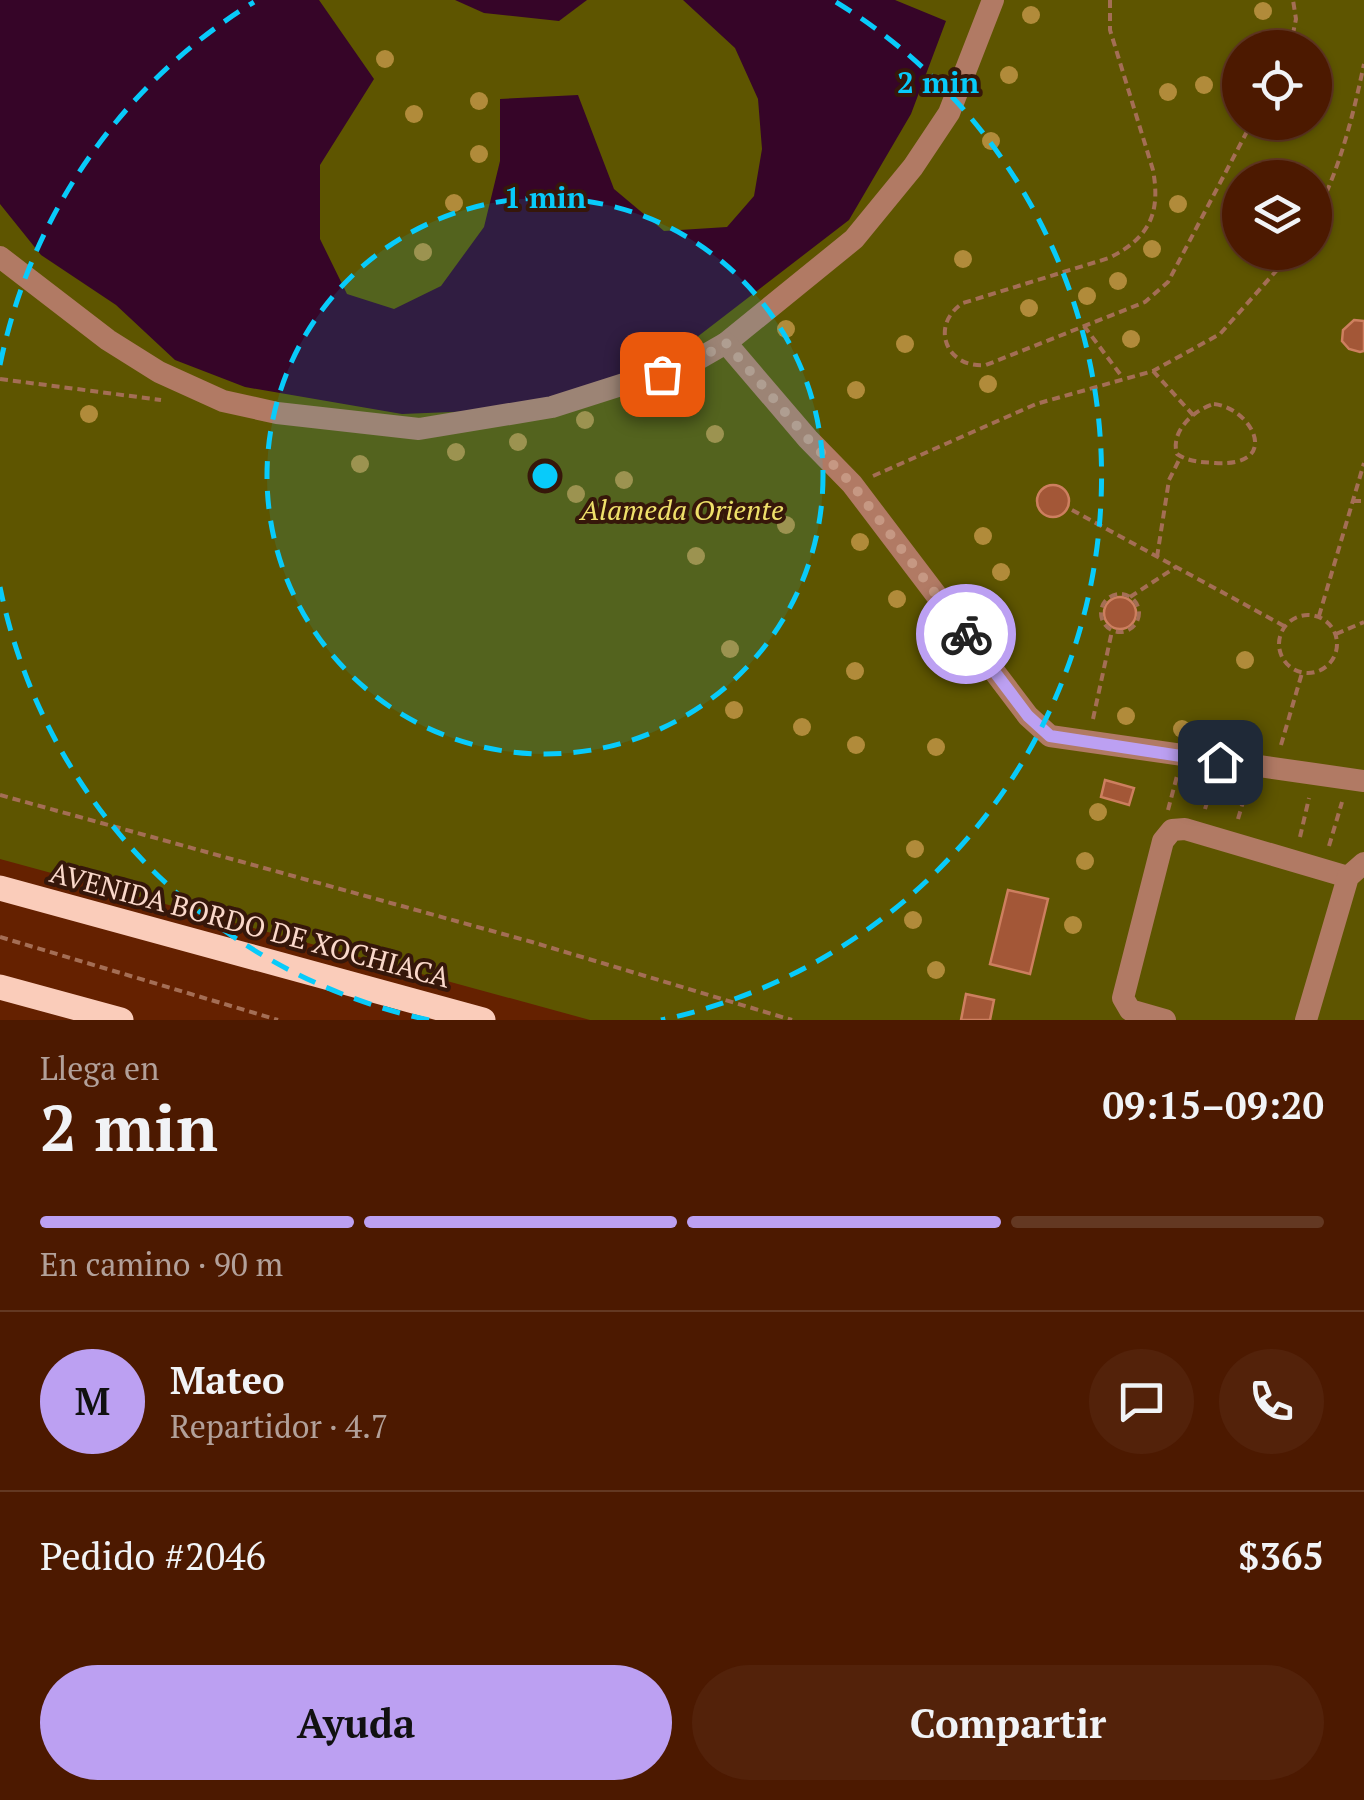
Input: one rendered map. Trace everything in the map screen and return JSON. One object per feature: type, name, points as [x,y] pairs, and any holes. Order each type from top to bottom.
[{"type":"main road","name":"AVENIDA BORDO DE XOCHIACA","points":[[0,888],[483,1020]]},
{"type":"main road","points":[[0,987],[121,1020]]},
{"type":"lane","points":[[0,257],[57,303],[159,372],[223,401],[277,413],[419,429],[552,407],[693,362],[726,343],[854,239],[913,167],[948,113],[993,0]]},
{"type":"lane","points":[[726,343],[852,484],[1028,716],[1050,736],[1357,780]]},
{"type":"lane","points":[[1165,1020],[1130,1010],[1123,998],[1163,841],[1172,830],[1198,833],[1324,870],[1356,870],[1306,1020]]},
{"type":"path","points":[[1110,0],[1110,30],[1153,170],[1157,192],[1154,214],[1144,233],[1109,258],[963,303],[947,318],[944,339],[955,358],[975,366],[986,365],[1145,302],[1168,282],[1243,140]]},
{"type":"path","points":[[1293,0],[1294,30]]},
{"type":"path","points":[[1332,177],[1353,116],[1364,64]]},
{"type":"path","points":[[852,484],[943,448],[1036,404],[1153,371],[1220,334],[1276,270]]},
{"type":"path","points":[[1084,326],[1124,378]]},
{"type":"path","points":[[1153,371],[1194,416]]},
{"type":"path","points":[[0,379],[167,401]]},
{"type":"path","points":[[1156,557],[1169,480],[1180,458],[1174,442],[1177,433],[1208,405],[1229,408],[1250,427],[1255,445],[1247,460],[1236,464],[1180,458]]},
{"type":"path","points":[[1320,616],[1364,462]]},
{"type":"path","points":[[1353,500],[1364,501]]},
{"type":"path","points":[[1072,510],[1284,626]]},
{"type":"path","points":[[1130,597],[1139,608],[1137,622],[1126,632],[1112,630],[1102,620],[1103,604],[1115,595],[1130,597],[1176,567]]},
{"type":"path","points":[[1296,616],[1320,616],[1336,634],[1333,660],[1320,671],[1302,672],[1285,663],[1280,654],[1279,635],[1284,626],[1296,616]]},
{"type":"path","points":[[1336,634],[1364,622]]},
{"type":"path","points":[[1088,743],[1112,630]]},
{"type":"path","points":[[1230,844],[1302,672]]},
{"type":"path","points":[[1172,830],[1167,814],[1182,756]]},
{"type":"path","points":[[1198,833],[1220,762]]},
{"type":"path","points":[[1294,862],[1316,774]]},
{"type":"path","points":[[1324,870],[1357,780]]},
{"type":"path","points":[[0,795],[532,942],[792,1020]]},
{"type":"path","points":[[0,937],[278,1020]]},
{"type":"green space","name":"Alameda Oriente","points":[[0,0],[1364,0],[1364,1020],[590,1020],[0,859]]},
{"type":"shaded area","points":[[0,0],[319,0],[374,79],[320,165],[320,239],[347,294],[394,309],[441,286],[484,227],[500,161],[500,99],[578,95],[614,189],[664,231],[727,227],[754,196],[762,149],[758,99],[735,48],[683,0],[895,0],[946,21],[911,114],[849,220],[688,344],[602,387],[500,410],[402,414],[245,387],[175,360],[116,305],[41,255],[0,204]]},
{"type":"shaded area","points":[[455,0],[587,0],[559,21],[484,13]]},
{"type":"building","points":[[1354,320],[1364,321],[1364,351],[1349,349],[1342,341],[1343,330]]},
{"type":"building","points":[[1053,485],[1064,490],[1069,501],[1064,512],[1053,517],[1042,512],[1037,501],[1042,490]]},
{"type":"building","points":[[1120,597],[1131,602],[1136,613],[1131,624],[1120,629],[1109,624],[1104,613],[1109,602]]},
{"type":"building","points":[[1105,780],[1134,788],[1129,805],[1101,797]]},
{"type":"building","points":[[1008,890],[1048,899],[1030,974],[990,964]]},
{"type":"building","points":[[966,994],[994,1000],[990,1020],[961,1020]]},
{"type":"way so far","points":[[662,374],[726,343],[852,484],[966,634]]},
{"type":"route","points":[[966,634],[1028,716],[1050,736],[1220,762]]}]
